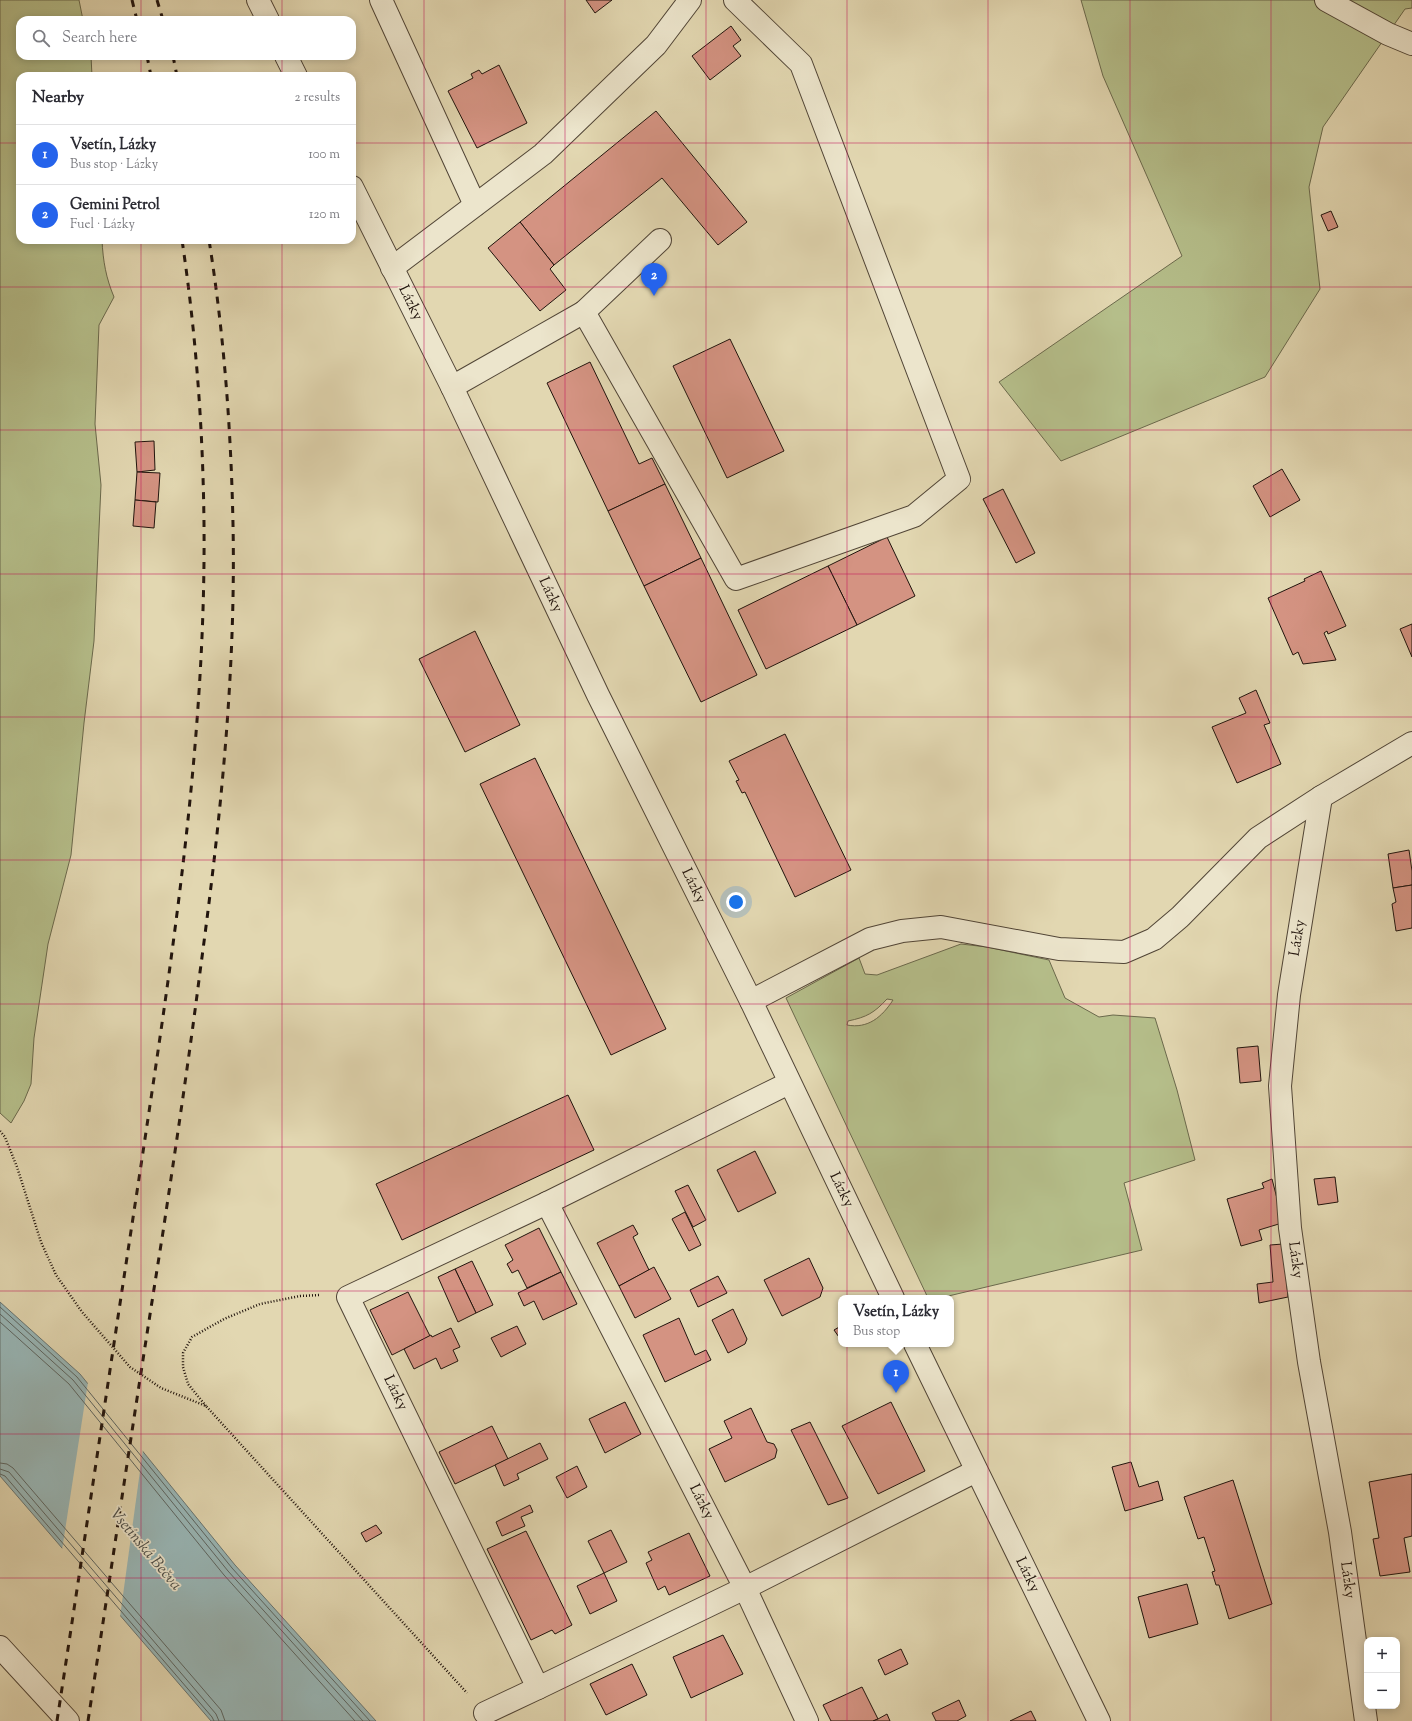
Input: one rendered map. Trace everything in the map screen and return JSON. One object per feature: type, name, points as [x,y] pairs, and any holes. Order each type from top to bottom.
[{"type":"street","points":[[258,0],[266,16]]},
{"type":"street","points":[[381,0],[476,205]]},
{"type":"street","points":[[392,268],[543,154],[656,45],[690,0]]},
{"type":"street","points":[[584,312],[736,580],[914,516],[959,479],[801,64],[735,0]]},
{"type":"street","points":[[1326,0],[1388,34],[1412,44]]},
{"type":"street","points":[[288,60],[294,72]]},
{"type":"street","name":"Lázky","points":[[356,195],[452,387],[598,694],[751,1001],[892,1295]]},
{"type":"street","points":[[452,387],[584,312],[660,240]]},
{"type":"street","points":[[751,1001],[870,940],[902,931],[942,927],[1059,949],[1124,952],[1154,940],[1180,917],[1258,838],[1321,797],[1412,743]]},
{"type":"street","name":"Lázky","points":[[1321,797],[1289,995],[1280,1086],[1290,1228],[1308,1362],[1340,1532],[1366,1721]]},
{"type":"street","points":[[348,1297],[547,1203],[789,1083]]},
{"type":"street","name":"Lázky","points":[[547,1203],[745,1588],[807,1721]]},
{"type":"street","name":"Lázky","points":[[348,1297],[538,1688]]},
{"type":"street","name":"Lázky","points":[[916,1347],[976,1472],[1099,1721]]},
{"type":"street","points":[[485,1713],[745,1588],[976,1472]]},
{"type":"street","points":[[0,1647],[68,1721]]},
{"type":"path","points":[[0,1131],[5,1137],[17,1167],[41,1242],[53,1268],[82,1312],[130,1367],[161,1388],[206,1406]]},
{"type":"path","points":[[348,1297],[331,1294],[300,1296],[260,1304],[224,1319],[192,1336],[183,1353],[183,1367],[188,1384],[206,1406],[279,1485],[353,1569],[485,1713]]},
{"type":"green space","points":[[0,0],[79,0],[82,16],[16,16],[16,60],[91,60],[92,72],[16,72],[16,244],[102,244],[105,269],[114,297],[99,325],[95,424],[101,485],[94,641],[71,855],[48,944],[34,1038],[31,1084],[24,1101],[11,1123],[0,1113]]},
{"type":"green space","points":[[1081,0],[1412,0],[1412,8],[1405,9],[1323,127],[1309,187],[1320,289],[1265,377],[1061,461],[999,382],[1182,256],[1103,76]]},
{"type":"green space","points":[[961,944],[987,947],[1049,960],[1065,998],[1099,1017],[1113,1015],[1155,1018],[1177,1090],[1195,1160],[1124,1183],[1142,1250],[953,1295],[927,1295],[786,998],[859,958],[865,974],[877,975]],"holes":[[[887,999],[893,1000],[884,1012],[868,1023],[855,1026],[847,1025],[848,1021],[860,1018],[874,1011]]]},
{"type":"water","name":"Vsetínská Bečva","points":[[0,1302],[80,1374],[235,1565],[376,1721],[211,1721],[0,1476]]},
{"type":"pier","points":[[88,1382],[143,1449],[120,1617],[62,1550]]},
{"type":"building","points":[[586,0],[612,0],[595,13]]},
{"type":"building","points":[[731,26],[741,40],[733,46],[741,56],[710,80],[692,56]]},
{"type":"building","points":[[499,65],[527,123],[477,148],[448,91],[473,78],[471,74],[479,70],[482,74]]},
{"type":"building","points":[[656,111],[747,222],[718,245],[662,178],[554,265],[520,222]]},
{"type":"building","points":[[1331,211],[1338,227],[1328,231],[1321,215]]},
{"type":"building","points":[[520,222],[554,265],[550,269],[566,290],[540,311],[488,248]]},
{"type":"building","points":[[730,339],[784,451],[727,478],[673,366]]},
{"type":"building","points":[[590,362],[639,464],[652,458],[665,484],[608,511],[547,383]]},
{"type":"building","points":[[154,441],[155,470],[137,472],[135,442]]},
{"type":"building","points":[[1282,469],[1300,500],[1270,517],[1253,486]]},
{"type":"building","points":[[137,472],[160,473],[158,502],[135,500]]},
{"type":"building","points":[[665,484],[701,558],[644,586],[608,511]]},
{"type":"building","points":[[1003,489],[1035,553],[1016,563],[983,499]]},
{"type":"building","points":[[135,500],[156,502],[154,528],[133,526]]},
{"type":"building","points":[[887,537],[915,596],[857,625],[828,566]]},
{"type":"building","points":[[701,558],[757,675],[701,702],[644,586]]},
{"type":"building","points":[[828,566],[857,625],[766,669],[738,610]]},
{"type":"building","points":[[1321,571],[1346,626],[1328,634],[1327,631],[1324,633],[1336,660],[1303,664],[1298,652],[1293,655],[1268,598],[1305,581],[1304,579]]},
{"type":"building","points":[[1412,624],[1412,657],[1400,629]]},
{"type":"building","points":[[475,631],[520,725],[465,752],[419,659]]},
{"type":"building","points":[[1256,690],[1270,723],[1264,725],[1281,764],[1237,783],[1212,727],[1246,713],[1239,698]]},
{"type":"building","points":[[785,734],[851,870],[795,897],[745,792],[742,793],[736,781],[739,780],[729,761]]},
{"type":"building","points":[[535,758],[666,1029],[611,1055],[480,784]]},
{"type":"building","points":[[1409,850],[1412,885],[1393,888],[1388,854]]},
{"type":"building","points":[[1412,885],[1412,928],[1396,931],[1392,904],[1396,902],[1393,888]]},
{"type":"building","points":[[1258,1046],[1261,1081],[1240,1083],[1237,1048]]},
{"type":"building","points":[[568,1095],[594,1150],[402,1240],[376,1184]]},
{"type":"building","points":[[755,1151],[776,1193],[738,1212],[717,1170]]},
{"type":"building","points":[[1335,1177],[1338,1202],[1318,1205],[1314,1179]]},
{"type":"building","points":[[1272,1179],[1282,1223],[1259,1230],[1262,1240],[1241,1246],[1227,1199],[1264,1188],[1262,1183]]},
{"type":"building","points":[[688,1185],[706,1220],[693,1227],[675,1191]]},
{"type":"building","points":[[685,1212],[701,1245],[689,1251],[672,1219]]},
{"type":"building","points":[[633,1225],[638,1234],[633,1237],[649,1270],[619,1286],[597,1243]]},
{"type":"building","points":[[539,1228],[561,1272],[527,1288],[518,1270],[512,1273],[507,1264],[513,1260],[505,1245]]},
{"type":"building","points":[[1283,1244],[1288,1297],[1259,1303],[1257,1284],[1273,1282],[1270,1245]]},
{"type":"building","points":[[809,1258],[823,1288],[820,1297],[782,1316],[764,1280]]},
{"type":"building","points":[[472,1261],[493,1305],[476,1313],[455,1269]]},
{"type":"building","points":[[654,1267],[671,1299],[635,1318],[619,1286]]},
{"type":"building","points":[[455,1269],[476,1313],[458,1322],[438,1277]]},
{"type":"building","points":[[561,1272],[577,1304],[543,1320],[534,1301],[524,1306],[518,1293]]},
{"type":"building","points":[[718,1276],[727,1293],[698,1307],[690,1290]]},
{"type":"building","points":[[408,1292],[430,1336],[392,1355],[370,1310]]},
{"type":"building","points":[[733,1309],[747,1339],[745,1344],[728,1353],[712,1320]]},
{"type":"building","points":[[679,1318],[695,1355],[706,1350],[711,1360],[665,1382],[643,1335]]},
{"type":"building","points":[[517,1326],[526,1344],[501,1357],[491,1338]]},
{"type":"building","points":[[451,1328],[460,1347],[453,1350],[458,1361],[441,1369],[436,1358],[414,1369],[404,1349],[431,1335],[432,1337]]},
{"type":"building","points":[[838,1328],[838,1336],[834,1330]]},
{"type":"building","points":[[625,1402],[641,1434],[605,1453],[589,1419]]},
{"type":"building","points":[[891,1402],[925,1471],[878,1494],[842,1426]]},
{"type":"building","points":[[751,1408],[767,1442],[774,1444],[777,1450],[775,1458],[725,1482],[709,1449],[732,1438],[724,1421]]},
{"type":"building","points":[[810,1422],[848,1498],[828,1505],[791,1430]]},
{"type":"building","points":[[492,1426],[508,1459],[455,1484],[439,1452]]},
{"type":"building","points":[[540,1443],[548,1459],[517,1474],[519,1479],[504,1486],[495,1465]]},
{"type":"building","points":[[1131,1462],[1139,1487],[1158,1481],[1163,1500],[1125,1511],[1112,1467]]},
{"type":"building","points":[[577,1466],[587,1487],[567,1498],[556,1477]]},
{"type":"building","points":[[1412,1474],[1412,1536],[1404,1538],[1410,1572],[1380,1576],[1373,1539],[1379,1538],[1369,1482]]},
{"type":"building","points":[[1233,1480],[1272,1604],[1229,1619],[1219,1585],[1216,1585],[1212,1572],[1215,1571],[1204,1537],[1198,1539],[1184,1497]]},
{"type":"building","points":[[530,1505],[533,1512],[521,1517],[525,1526],[502,1536],[496,1522]]},
{"type":"building","points":[[376,1525],[382,1533],[366,1542],[361,1533]]},
{"type":"building","points":[[611,1530],[627,1562],[604,1573],[588,1541]]},
{"type":"building","points":[[526,1531],[572,1625],[555,1634],[552,1630],[531,1640],[487,1549]]},
{"type":"building","points":[[689,1533],[710,1576],[669,1595],[665,1586],[658,1590],[646,1563],[652,1560],[648,1552]]},
{"type":"building","points":[[604,1573],[617,1601],[590,1614],[577,1586]]},
{"type":"building","points":[[1187,1584],[1198,1624],[1149,1638],[1138,1597]]},
{"type":"building","points":[[723,1635],[743,1674],[691,1698],[673,1657]]},
{"type":"building","points":[[901,1649],[908,1664],[885,1675],[878,1660]]},
{"type":"building","points":[[632,1664],[647,1695],[606,1715],[590,1684]]},
{"type":"building","points":[[862,1687],[878,1719],[873,1721],[831,1721],[823,1705]]},
{"type":"building","points":[[959,1700],[966,1716],[957,1721],[936,1721],[932,1713]]},
{"type":"building","points":[[1031,1711],[1036,1721],[1010,1721]]},
{"type":"building","points":[[887,1714],[890,1721],[873,1721],[878,1719]]},
{"type":"railway","points":[[132,0],[136,16]]},
{"type":"railway","points":[[157,0],[162,16]]},
{"type":"railway","points":[[148,60],[150,72]]},
{"type":"railway","points":[[174,60],[176,72]]},
{"type":"railway","points":[[57,1721],[164,1011],[185,849],[193,768],[203,605],[204,524],[198,382],[183,244]]},
{"type":"railway","points":[[88,1721],[187,1070],[214,861],[225,749],[232,636],[232,488],[223,346],[210,244]]},
{"type":"place","name":"Gemini Petrol","points":[[654,296]]},
{"type":"place","name":"Vsetín, Lázky","points":[[896,1393]]}]
